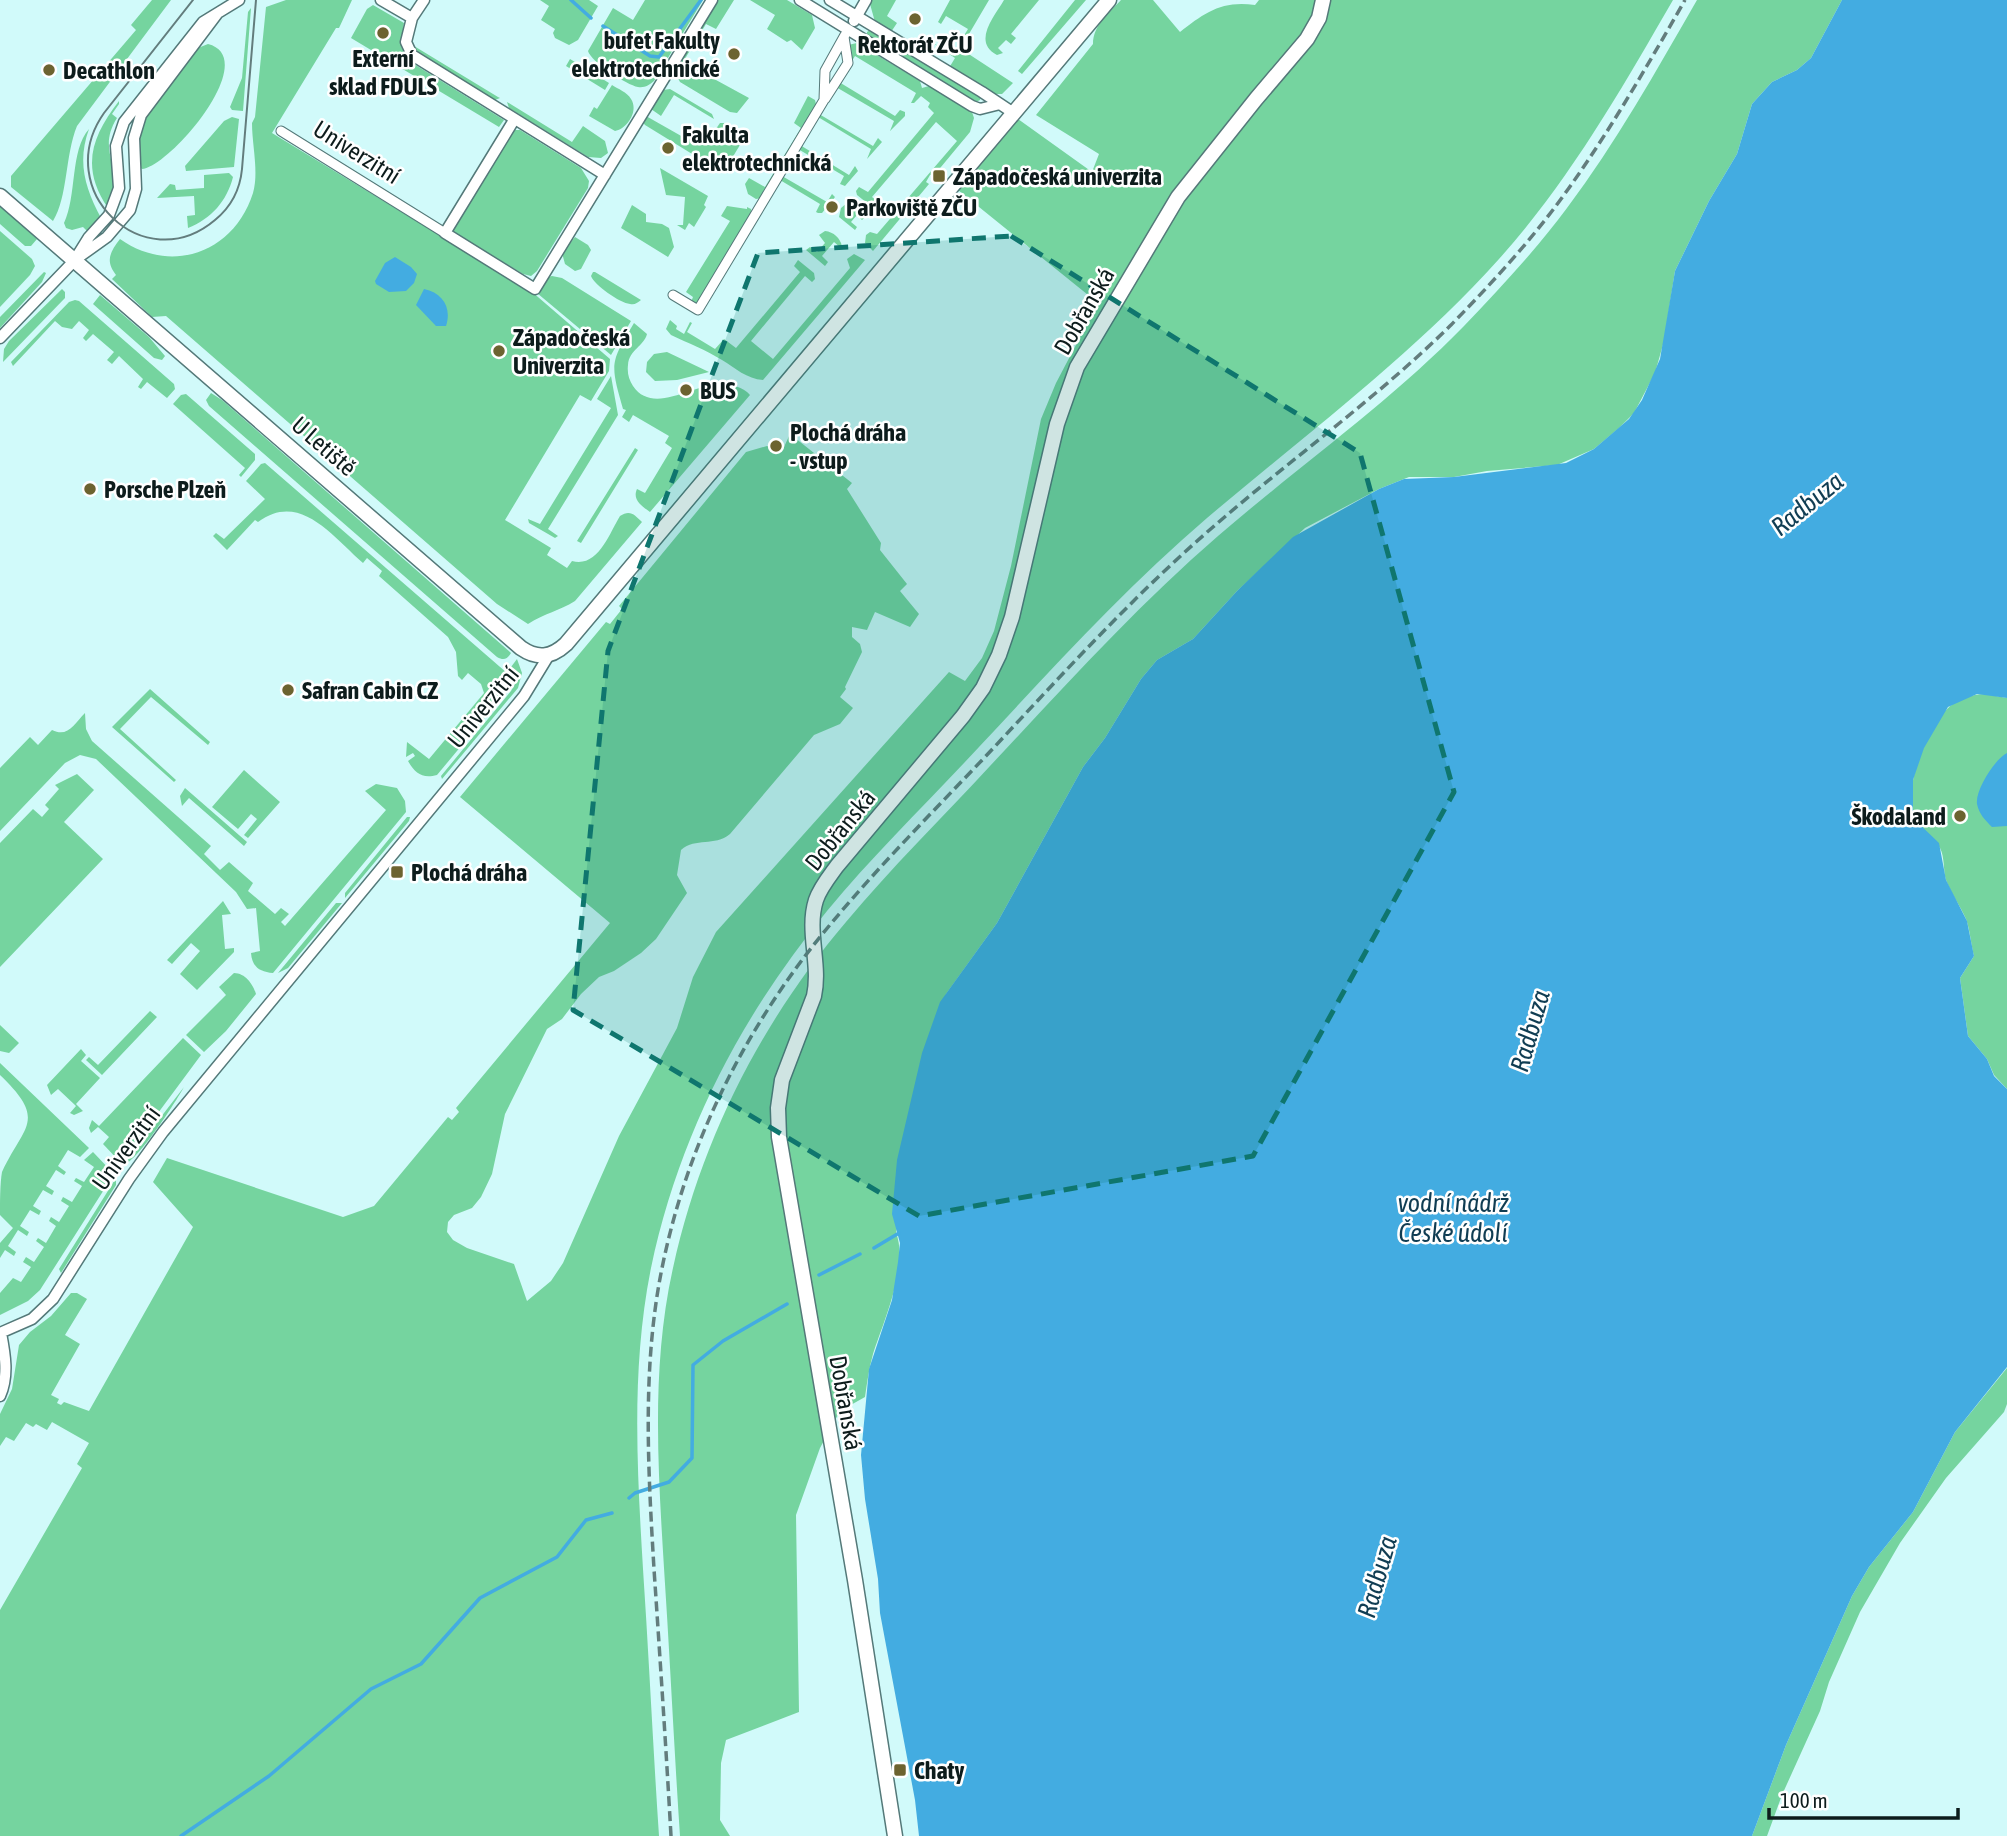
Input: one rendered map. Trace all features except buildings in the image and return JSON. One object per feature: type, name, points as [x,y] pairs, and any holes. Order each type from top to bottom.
[{"type":"street","points":[[74,261],[89,237],[107,219],[116,202],[120,181],[116,146],[122,126],[202,22],[239,0]]},
{"type":"street","points":[[424,0],[412,18],[407,42],[412,55],[605,176]]},
{"type":"street","name":"Univerzitní","points":[[281,131],[535,289],[712,0]]},
{"type":"street","points":[[800,0],[846,34],[972,106],[980,109],[1006,108]]},
{"type":"street","points":[[830,0],[1006,108]]},
{"type":"street","points":[[824,100],[825,71],[866,0]]},
{"type":"street","name":"Univerzitní","points":[[0,1333],[32,1319],[53,1299],[129,1179],[163,1132],[524,696],[549,656],[566,644],[1006,108],[1109,0]]},
{"type":"street","name":"Dobřanská","points":[[895,1836],[855,1580],[779,1137],[778,1108],[782,1080],[817,983],[814,908],[817,897],[831,874],[963,716],[983,688],[999,655],[1012,617],[1056,424],[1077,367],[1178,197],[1307,39],[1319,18],[1323,0]]},
{"type":"street","points":[[386,3],[412,18]]},
{"type":"street","points":[[0,338],[74,261],[107,237],[130,210],[136,189],[134,138],[141,115],[217,14]]},
{"type":"street","points":[[673,295],[698,310],[848,63],[846,34]]},
{"type":"street","points":[[445,233],[514,120]]},
{"type":"street","name":"U Letiště","points":[[0,195],[521,648],[534,655],[549,656]]},
{"type":"street","points":[[0,1333],[6,1374],[0,1396]]},
{"type":"highlighted area","points":[[1011,236],[1360,453],[1454,792],[1253,1156],[919,1216],[573,1010],[608,651],[758,253]]},
{"type":"green space","points":[[152,0],[171,0],[77,126],[61,200],[53,221],[11,187],[11,176],[136,30],[131,25]]},
{"type":"green space","points":[[286,0],[352,0],[339,28],[336,28],[272,133],[531,291],[610,359],[609,371],[591,401],[580,395],[505,520],[551,548],[547,555],[567,568],[572,561],[581,562],[596,555],[620,516],[630,513],[642,522],[575,601],[528,624],[497,604],[166,316],[152,317],[112,279],[116,275],[110,257],[120,239],[140,250],[179,256],[198,252],[216,243],[231,231],[244,214],[255,185],[252,123],[255,117],[266,7]]},
{"type":"green space","points":[[540,0],[589,0],[598,6],[578,40],[569,45],[555,38],[555,29],[541,20],[549,6]]},
{"type":"green space","points":[[645,0],[703,0],[654,81],[640,87],[610,72],[588,51],[613,8],[633,20]]},
{"type":"green space","points":[[717,0],[734,0],[716,29],[706,24],[683,62],[749,98],[737,113],[730,112],[680,82],[675,72]]},
{"type":"green space","points":[[750,0],[787,0],[812,15],[815,28],[802,50],[791,40],[787,42],[767,29],[775,15]]},
{"type":"green space","points":[[872,0],[896,0],[887,16],[897,23],[891,32],[875,22],[870,4]]},
{"type":"green space","points":[[950,0],[989,0],[966,39],[963,37],[968,29],[946,16],[941,24],[938,22]]},
{"type":"green space","points":[[1004,0],[1039,0],[1011,34],[1016,38],[1011,44],[1006,40],[998,48],[1003,53],[997,55],[990,50],[986,36],[991,21]]},
{"type":"green space","points":[[1075,0],[1086,0],[1022,74],[1018,71]]},
{"type":"green space","points":[[1121,0],[1153,0],[1180,32],[1214,9],[1233,4],[1255,5],[1259,0],[1673,0],[1614,101],[1571,167],[1499,259],[1431,329],[1207,518],[1147,572],[1090,630],[845,890],[796,951],[741,1035],[696,1124],[678,1171],[651,1268],[640,1343],[637,1418],[639,1494],[659,1836],[0,1836],[0,1610],[82,1468],[77,1464],[89,1443],[52,1422],[47,1430],[36,1424],[33,1427],[26,1423],[14,1441],[6,1437],[0,1446],[0,1414],[12,1389],[19,1345],[30,1332],[51,1316],[71,1293],[77,1293],[87,1299],[65,1335],[80,1344],[51,1395],[59,1399],[57,1403],[61,1405],[64,1402],[89,1411],[193,1227],[153,1182],[167,1158],[343,1217],[374,1206],[448,1117],[452,1120],[459,1112],[456,1108],[610,923],[460,797],[606,622],[610,624],[622,609],[619,606],[746,452],[767,446],[784,447],[790,434],[852,483],[847,489],[881,543],[880,550],[907,584],[900,591],[919,614],[910,627],[875,612],[867,630],[852,627],[852,637],[860,644],[862,652],[840,697],[853,708],[840,724],[814,735],[730,834],[681,850],[677,875],[687,893],[656,939],[614,971],[599,977],[581,994],[562,1019],[547,1029],[505,1114],[492,1174],[481,1197],[472,1208],[454,1215],[448,1222],[447,1232],[453,1240],[467,1248],[514,1264],[527,1301],[551,1281],[563,1263],[619,1136],[677,1028],[693,977],[716,932],[949,672],[965,681],[982,658],[994,631],[1011,566],[1041,419],[1056,383],[1098,303],[958,190],[1018,119],[1092,172],[1099,154],[1036,115],[1093,44],[1099,25]]},
{"type":"green space","points":[[1697,0],[1842,0],[1811,58],[1797,70],[1772,82],[1752,104],[1737,154],[1709,201],[1675,271],[1664,341],[1655,373],[1634,413],[1594,449],[1557,465],[1487,471],[1454,477],[1409,477],[1379,489],[1305,528],[1237,591],[1193,639],[1157,660],[1141,679],[1105,738],[1083,767],[997,923],[946,994],[896,1233],[899,1246],[897,1277],[873,1354],[865,1397],[840,1411],[820,1448],[796,1515],[799,1712],[726,1740],[721,1763],[720,1820],[730,1836],[680,1836],[660,1493],[658,1418],[661,1342],[673,1268],[700,1174],[738,1084],[761,1042],[815,960],[863,902],[1101,648],[1218,536],[1375,408],[1435,354],[1517,268],[1555,224],[1602,158]]},
{"type":"green space","points":[[373,5],[404,23],[401,46],[409,61],[504,120],[499,127],[351,38],[367,9]]},
{"type":"green space","points":[[251,8],[243,111],[232,110],[230,107],[242,78],[248,12]]},
{"type":"green space","points":[[870,30],[981,96],[980,100],[976,102],[867,37]]},
{"type":"green space","points":[[930,41],[955,56],[961,49],[1013,83],[1002,94],[994,94],[949,68],[955,58]]},
{"type":"green space","points":[[857,43],[920,81],[922,88],[929,86],[972,112],[974,118],[970,132],[936,173],[930,175],[926,182],[929,184],[873,251],[865,243],[866,235],[870,232],[877,234],[957,141],[936,122],[872,197],[877,201],[876,205],[872,207],[857,195],[859,187],[868,192],[934,113],[928,107],[930,103],[921,96],[911,103],[916,93],[855,56],[850,64],[848,45]]},
{"type":"green space","points":[[208,44],[222,53],[225,69],[218,89],[190,132],[172,150],[142,169],[138,140],[146,117],[198,48]]},
{"type":"green space","points":[[414,46],[500,98],[495,100],[417,53]]},
{"type":"green space","points":[[570,59],[609,83],[605,90],[566,66]]},
{"type":"green space","points":[[839,82],[895,116],[900,110],[905,112],[905,116],[890,131],[894,121],[836,87]]},
{"type":"green space","points":[[612,85],[629,97],[634,109],[624,127],[615,131],[589,116],[594,107],[597,109]]},
{"type":"green space","points":[[670,89],[712,114],[714,119],[674,95],[661,116],[651,109],[663,90]]},
{"type":"green space","points":[[808,96],[815,100],[817,108],[762,198],[756,199],[748,194],[745,184],[749,178],[765,187],[801,128],[794,123]]},
{"type":"green space","points":[[119,101],[112,114],[117,118],[109,144],[114,185],[108,208],[94,179],[93,152],[102,127]]},
{"type":"green space","points":[[507,102],[572,142],[583,126],[605,141],[608,153],[601,158],[588,157],[509,108]]},
{"type":"green space","points":[[819,114],[873,146],[878,138],[882,142],[867,159],[871,149],[818,117]]},
{"type":"green space","points":[[646,116],[683,137],[687,132],[706,143],[720,123],[727,123],[746,135],[723,173],[645,125],[642,121]]},
{"type":"green space","points":[[232,117],[239,119],[234,167],[186,171],[185,166],[224,121]]},
{"type":"green space","points":[[89,129],[85,141],[84,175],[101,218],[87,231],[83,227],[72,230],[66,228],[64,223],[71,200],[79,149]]},
{"type":"green space","points":[[514,130],[520,130],[581,168],[589,181],[588,188],[537,271],[531,276],[523,274],[450,230]]},
{"type":"green space","points":[[800,145],[849,175],[855,166],[858,171],[845,186],[840,184],[844,176],[798,149]]},
{"type":"green space","points":[[660,168],[708,196],[704,205],[706,207],[694,227],[689,223],[685,230],[677,225],[683,225],[685,197],[666,195]]},
{"type":"green space","points":[[229,173],[233,177],[230,186],[217,208],[204,220],[188,228],[187,216],[195,215],[194,196],[157,198],[170,184],[175,185],[176,190],[204,188],[204,175]]},
{"type":"green space","points":[[782,176],[827,202],[832,194],[835,197],[822,213],[818,213],[816,212],[820,204],[780,180]]},
{"type":"green space","points":[[847,203],[865,217],[862,220],[857,215],[851,222],[857,227],[855,230],[839,217],[841,208]]},
{"type":"green space","points":[[0,205],[37,239],[31,246],[25,246],[0,224]]},
{"type":"green space","points":[[632,205],[646,214],[646,222],[662,224],[669,228],[674,247],[668,257],[621,228]]},
{"type":"green space","points":[[727,206],[747,207],[752,214],[696,306],[691,302],[693,297],[686,292],[730,221],[721,216]]},
{"type":"green space","points":[[0,231],[32,259],[35,266],[0,307]]},
{"type":"green space","points":[[825,231],[836,236],[842,246],[841,248],[834,242],[822,256],[828,262],[825,266],[806,250],[810,247],[817,252],[825,243],[819,235]]},
{"type":"green space","points":[[575,237],[591,250],[581,269],[575,271],[565,264],[562,253]]},
{"type":"green space","points":[[854,254],[865,260],[763,380],[746,375],[710,353],[671,335],[666,329],[670,320],[677,326],[676,329],[684,334],[690,322],[692,323],[687,332],[715,349],[724,339],[736,348],[800,272],[794,266],[798,260],[814,273],[815,279],[812,282],[805,276],[751,341],[773,359],[850,268],[847,259]]},
{"type":"green space","points":[[44,272],[46,273],[42,282],[0,328],[0,317]]},
{"type":"green space","points":[[593,272],[641,300],[632,304],[614,297],[593,280]]},
{"type":"green space","points":[[548,277],[562,278],[631,321],[611,355],[537,293]]},
{"type":"green space","points":[[62,289],[65,298],[3,362],[4,349],[9,341]]},
{"type":"green space","points":[[100,295],[149,337],[165,356],[162,360],[154,358],[93,304]]},
{"type":"green space","points":[[75,300],[174,384],[175,389],[167,398],[147,382],[141,389],[138,387],[143,379],[119,356],[112,364],[107,360],[114,352],[93,334],[86,341],[83,338],[89,330],[79,321],[72,329],[62,327],[55,321],[13,366],[11,362],[69,302]]},
{"type":"green space","points":[[634,323],[647,334],[631,356],[628,365],[630,381],[641,394],[663,398],[720,384],[736,386],[750,395],[650,512],[637,500],[637,489],[645,493],[672,448],[665,443],[669,436],[633,415],[629,422],[622,417],[626,410],[623,409],[619,394],[615,364],[620,347]]},
{"type":"green space","points":[[667,352],[709,372],[677,380],[655,381],[646,372],[647,362],[654,354]]},
{"type":"green space","points":[[611,376],[618,415],[548,529],[558,536],[555,538],[529,523],[528,519],[540,524],[611,408],[597,399]]},
{"type":"green space","points":[[211,393],[511,653],[508,657],[497,657],[209,406],[206,400]]},
{"type":"green space","points":[[186,394],[255,454],[255,460],[241,477],[239,475],[245,468],[173,404],[181,395]]},
{"type":"green space","points":[[635,448],[638,450],[581,543],[577,541]]},
{"type":"green space","points":[[265,463],[507,673],[510,679],[507,691],[437,775],[419,774],[413,769],[408,761],[415,756],[413,753],[406,757],[407,742],[429,759],[484,693],[481,684],[468,673],[462,680],[458,676],[456,652],[448,637],[379,576],[382,571],[367,558],[363,563],[315,521],[302,514],[273,514],[258,522],[255,520],[227,550],[213,536],[216,533],[224,539],[265,499],[246,481]]},
{"type":"green space","points":[[517,659],[522,673],[518,688],[442,779],[441,776],[511,691],[515,684],[511,667]]},
{"type":"green space","points":[[150,689],[210,742],[208,745],[151,697],[120,729],[176,780],[174,782],[112,727]]},
{"type":"green space","name":"Škodaland","points":[[1985,694],[2007,698],[2007,1089],[1994,1075],[1987,1059],[1968,1036],[1960,978],[1974,956],[1969,928],[1946,880],[1940,848],[1914,820],[1911,804],[1911,790],[1918,760],[1938,720],[1950,706],[1959,701],[1969,696]]},
{"type":"green space","points":[[85,713],[86,729],[92,741],[211,846],[204,854],[220,870],[229,862],[253,883],[248,891],[275,914],[281,908],[289,914],[281,922],[285,926],[386,810],[365,791],[376,784],[397,788],[405,801],[406,812],[273,973],[264,971],[255,965],[251,953],[260,951],[256,908],[247,909],[236,892],[96,759],[80,755],[65,763],[0,831],[0,768],[30,737],[38,745],[52,730],[62,732],[70,729]]},
{"type":"green space","points":[[244,770],[280,802],[248,838],[244,835],[257,819],[251,814],[238,829],[212,807]]},
{"type":"green space","points":[[77,774],[94,790],[64,822],[103,859],[0,967],[0,843],[33,809],[42,817],[49,809],[45,805],[59,789],[55,785]]},
{"type":"green space","points":[[185,788],[247,842],[244,846],[189,798],[182,806],[180,796]]},
{"type":"green space","points":[[407,817],[410,817],[409,821],[345,898],[345,893]]},
{"type":"green space","points":[[223,901],[231,914],[222,915],[225,949],[234,948],[234,952],[197,990],[180,974],[200,951],[191,943],[172,964],[167,960]]},
{"type":"green space","points":[[336,903],[342,903],[288,968],[278,973]]},
{"type":"green space","points":[[234,973],[248,980],[256,994],[226,1031],[204,1052],[186,1035],[226,995],[219,987]]},
{"type":"green space","points":[[150,1011],[157,1017],[102,1075],[86,1060],[89,1057],[98,1065]]},
{"type":"green space","points":[[0,1025],[19,1043],[9,1053],[0,1051]]},
{"type":"green space","points":[[183,1038],[201,1055],[121,1163],[103,1144],[109,1137],[98,1127],[91,1133],[89,1128],[92,1120],[99,1126]]},
{"type":"green space","points":[[81,1049],[86,1055],[81,1061],[100,1078],[76,1104],[83,1111],[74,1115],[70,1113],[76,1106],[58,1089],[51,1095],[47,1085]]},
{"type":"green space","points":[[0,1063],[89,1148],[80,1157],[68,1150],[58,1166],[66,1172],[64,1175],[56,1170],[46,1186],[54,1191],[52,1195],[43,1190],[33,1206],[41,1211],[39,1215],[30,1210],[20,1226],[29,1232],[27,1236],[18,1230],[8,1246],[16,1252],[14,1256],[5,1250],[0,1258],[0,1243],[13,1228],[0,1215],[2,1172],[24,1133],[28,1114],[15,1090],[0,1075]]},
{"type":"green space","points":[[184,1087],[147,1142],[131,1161],[124,1165]]},
{"type":"green space","points":[[93,1152],[114,1174],[40,1290],[28,1301],[0,1315],[0,1293],[13,1278],[21,1282],[31,1267],[23,1262],[26,1257],[34,1262],[44,1247],[36,1241],[38,1238],[46,1243],[56,1226],[49,1221],[51,1217],[59,1222],[69,1206],[61,1201],[63,1197],[72,1202],[82,1186],[74,1181],[76,1178],[84,1182],[94,1167],[84,1160]]},
{"type":"green space","points":[[116,1178],[116,1185],[61,1273],[59,1269]]},
{"type":"green space","points":[[2007,1368],[2007,1404],[2004,1412],[1946,1478],[1900,1543],[1860,1612],[1767,1836],[1752,1836],[1786,1745],[1852,1596],[1869,1567],[1913,1512],[1955,1432]]},
{"type":"water","name":"vodní nádrž České údolí","points":[[1842,0],[2007,0],[2007,698],[1977,694],[1948,707],[1924,748],[1913,780],[1913,818],[1939,843],[1946,880],[1967,921],[1974,956],[1960,978],[1968,1036],[1987,1059],[1994,1076],[2007,1089],[2007,1367],[1955,1432],[1913,1512],[1869,1567],[1852,1596],[1786,1745],[1752,1836],[919,1836],[915,1800],[880,1613],[861,1455],[869,1369],[892,1300],[898,1262],[900,1243],[892,1214],[897,1160],[922,1053],[940,1002],[997,923],[1083,767],[1105,738],[1141,679],[1157,660],[1193,639],[1237,591],[1293,537],[1379,489],[1404,479],[1454,477],[1566,463],[1594,449],[1629,419],[1642,400],[1660,359],[1675,271],[1709,201],[1737,154],[1752,104],[1772,82],[1797,70],[1811,58]]},
{"type":"water","points":[[395,257],[417,274],[414,283],[406,291],[389,292],[375,281],[385,263]]},
{"type":"water","points":[[424,289],[436,294],[447,307],[446,326],[436,326],[416,305]]},
{"type":"water","points":[[2007,753],[2007,826],[1992,827],[1979,811],[1977,798],[1987,776]]},
{"type":"waterway","points":[[571,0],[591,18]]},
{"type":"waterway","points":[[603,26],[650,56],[659,57],[701,0]]},
{"type":"waterway","points":[[874,1248],[899,1233]]},
{"type":"waterway","points":[[819,1275],[860,1254]]},
{"type":"waterway","points":[[629,1498],[635,1493],[669,1482],[692,1458],[693,1365],[723,1341],[787,1304]]},
{"type":"waterway","points":[[181,1836],[269,1776],[371,1689],[421,1664],[480,1598],[557,1557],[586,1520],[612,1513]]},
{"type":"tram line","points":[[193,0],[104,113],[90,142],[89,171],[97,197],[113,218],[134,233],[160,239],[188,236],[215,220],[230,204],[237,191],[242,169],[256,0]]},
{"type":"railway","points":[[671,1836],[650,1493],[648,1418],[651,1343],[662,1268],[685,1181],[700,1140],[738,1059],[785,983],[832,922],[896,850],[1096,639],[1213,527],[1423,352],[1508,264],[1578,175],[1641,76],[1685,0]]},
{"type":"place","name":"Rektorát ZČU","points":[[915,19]]},
{"type":"place","name":"Externí sklad FDULS","points":[[383,33]]},
{"type":"place","name":"bufet Fakulty elektrotechnické","points":[[734,54]]},
{"type":"place","name":"Decathlon","points":[[49,70]]},
{"type":"place","name":"Fakulta elektrotechnická","points":[[668,148]]},
{"type":"place","name":"Západočeská univerzita","points":[[939,176]]},
{"type":"place","name":"Parkoviště ZČU","points":[[832,207]]},
{"type":"place","name":"Západočeská Univerzita","points":[[499,351]]},
{"type":"place","name":"BUS","points":[[686,390]]},
{"type":"place","name":"Plochá dráha - vstup","points":[[776,446]]},
{"type":"place","name":"Porsche Plzeň","points":[[90,489]]},
{"type":"place","name":"Safran Cabin CZ","points":[[288,690]]},
{"type":"place","name":"Škodaland","points":[[1960,816]]},
{"type":"place","name":"Plochá dráha","points":[[397,872]]},
{"type":"place","name":"Chaty","points":[[900,1770]]},
{"type":"water label","name":"Radbuza","points":[[1807,504]]},
{"type":"water label","name":"Radbuza","points":[[1530,1031]]},
{"type":"water label","name":"Radbuza","points":[[1377,1577]]}]
